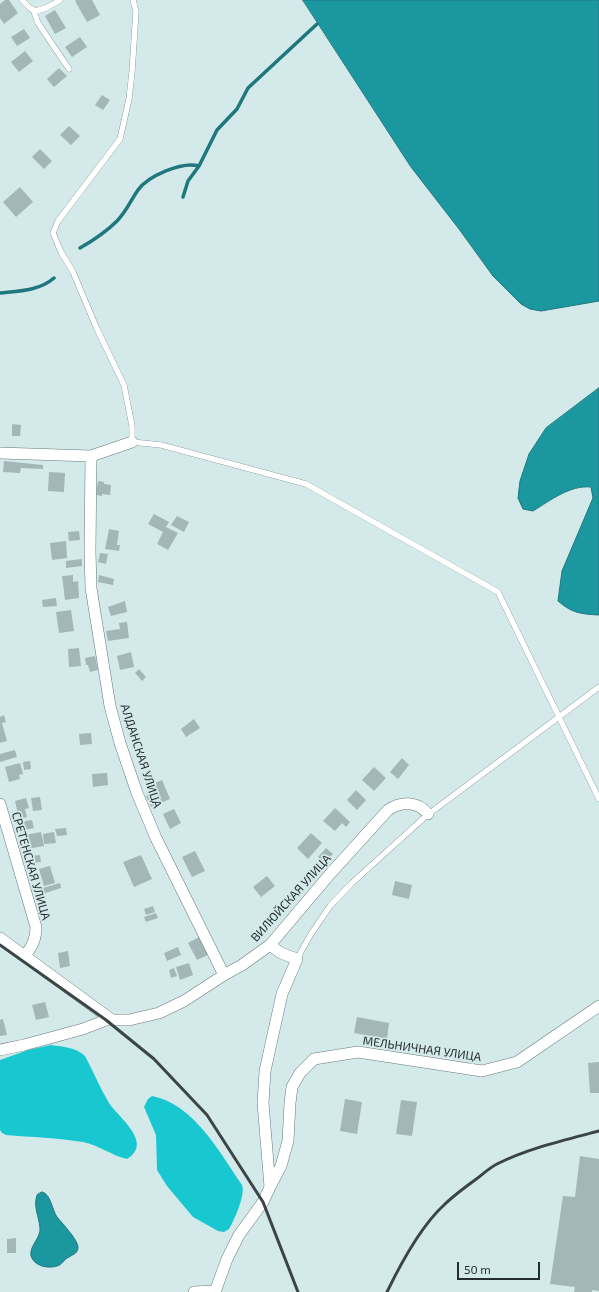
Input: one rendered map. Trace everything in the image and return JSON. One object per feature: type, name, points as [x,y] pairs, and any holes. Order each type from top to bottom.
[{"type":"street","points":[[0,453],[91,456],[132,442]]},
{"type":"street","name":"АЛДАНСКАЯ УЛИЦА","points":[[91,456],[91,588],[110,706],[120,744],[137,793],[156,838],[224,975]]},
{"type":"street","name":"СРЕТЕНСКАЯ УЛИЦА","points":[[0,804],[36,927],[36,937],[33,945],[25,956]]},
{"type":"street","name":"ВИЛЮЙСКАЯ УЛИЦА","points":[[0,1050],[83,1029],[106,1020],[130,1020],[159,1013],[184,1001],[224,975],[242,966],[270,945],[330,874],[388,810],[398,805],[412,804],[421,807],[428,814]]},
{"type":"street","points":[[0,938],[112,1020]]},
{"type":"street","points":[[270,945],[281,953],[297,959],[282,994],[265,1071],[264,1103],[270,1186]]},
{"type":"street","name":"МЕЛЬНИЧНАЯ УЛИЦА","points":[[215,1291],[227,1259],[239,1235],[263,1202],[281,1166],[288,1141],[292,1087],[300,1073],[314,1060],[358,1052],[482,1071],[517,1062],[599,1006]]},
{"type":"street","points":[[194,1292],[215,1291]]},
{"type":"lane","points":[[22,0],[36,11],[46,8],[60,0]]},
{"type":"lane","points":[[132,0],[136,11],[132,72],[129,99],[120,139],[58,222],[53,233],[61,252],[73,272],[124,385],[132,426],[132,442],[162,445],[306,484],[498,592],[599,799]]},
{"type":"lane","points":[[33,9],[38,23],[69,69]]},
{"type":"lane","points":[[297,959],[311,934],[330,906],[352,883],[428,814],[599,687]]},
{"type":"shaded area","points":[[303,0],[599,0],[599,301],[541,311],[530,309],[521,304],[493,276],[411,167]]},
{"type":"shaded area","points":[[599,388],[599,615],[577,612],[558,601],[562,571],[593,498],[591,487],[576,488],[568,491],[533,511],[523,509],[518,498],[520,481],[529,454],[546,428]]},
{"type":"shaded area","points":[[51,1045],[73,1049],[85,1056],[109,1103],[126,1123],[136,1138],[137,1146],[134,1153],[127,1159],[116,1156],[89,1143],[6,1135],[0,1130],[0,1060],[28,1050]]},
{"type":"shaded area","points":[[152,1096],[167,1101],[181,1109],[193,1119],[215,1145],[242,1185],[243,1189],[241,1201],[229,1229],[224,1232],[218,1231],[193,1217],[167,1186],[157,1170],[156,1135],[144,1107],[148,1099]]},
{"type":"shaded area","points":[[42,1192],[45,1193],[49,1199],[55,1214],[73,1236],[78,1247],[75,1253],[59,1265],[53,1267],[46,1267],[38,1264],[31,1256],[32,1249],[40,1232],[36,1199],[37,1195]]},
{"type":"building","points":[[5,0],[9,0],[18,13],[4,24],[0,18],[0,4]]},
{"type":"building","points":[[92,0],[100,15],[87,22],[75,1]]},
{"type":"building","points":[[55,10],[66,28],[55,34],[45,16]]},
{"type":"building","points":[[24,29],[30,38],[17,46],[11,37]]},
{"type":"building","points":[[80,37],[87,47],[72,57],[65,47]]},
{"type":"building","points":[[25,51],[33,61],[19,72],[11,62]]},
{"type":"building","points":[[59,68],[67,76],[54,87],[47,79]]},
{"type":"building","points":[[102,95],[110,100],[103,110],[95,105]]},
{"type":"building","points":[[69,126],[80,136],[71,145],[60,135]]},
{"type":"building","points":[[40,149],[52,161],[44,169],[32,157]]},
{"type":"building","points":[[20,187],[33,202],[16,217],[3,202]]},
{"type":"building","points":[[12,424],[21,425],[20,436],[12,436]]},
{"type":"building","points":[[4,461],[43,465],[43,469],[21,468],[20,473],[3,472]]},
{"type":"building","points":[[49,472],[65,473],[64,492],[48,491]]},
{"type":"building","points":[[98,481],[111,485],[110,495],[96,495]]},
{"type":"building","points":[[154,514],[169,522],[166,527],[178,533],[168,550],[157,544],[163,532],[148,524]]},
{"type":"building","points":[[177,516],[189,522],[184,532],[171,525]]},
{"type":"building","points":[[109,529],[119,531],[117,545],[120,545],[119,551],[105,549]]},
{"type":"building","points":[[79,531],[80,540],[69,541],[68,532]]},
{"type":"building","points":[[66,541],[67,558],[52,560],[50,543]]},
{"type":"building","points":[[100,553],[108,554],[106,564],[98,562]]},
{"type":"building","points":[[82,559],[82,566],[66,568],[66,561]]},
{"type":"building","points":[[73,575],[73,582],[78,581],[79,598],[65,600],[62,576]]},
{"type":"building","points":[[99,575],[114,579],[113,585],[98,582]]},
{"type":"building","points":[[56,598],[57,606],[43,607],[42,600]]},
{"type":"building","points":[[125,601],[127,612],[111,616],[108,607]]},
{"type":"building","points":[[71,610],[74,631],[59,633],[56,612]]},
{"type":"building","points":[[127,622],[129,638],[108,641],[106,631],[120,629],[119,623]]},
{"type":"building","points":[[79,648],[81,666],[69,667],[68,649]]},
{"type":"building","points":[[131,652],[134,667],[120,670],[117,656]]},
{"type":"building","points":[[95,656],[98,670],[90,672],[88,665],[86,665],[85,658]]},
{"type":"building","points":[[139,669],[146,677],[142,681],[135,673]]},
{"type":"building","points":[[4,715],[6,722],[2,723],[7,741],[0,743],[0,717]]},
{"type":"building","points":[[194,719],[200,728],[186,737],[181,729]]},
{"type":"building","points":[[91,733],[92,744],[80,745],[79,734]]},
{"type":"building","points":[[15,750],[17,757],[0,762],[0,754]]},
{"type":"building","points":[[402,758],[409,765],[398,779],[390,772]]},
{"type":"building","points":[[30,761],[31,769],[24,770],[23,762]]},
{"type":"building","points":[[20,763],[23,774],[19,775],[20,779],[9,782],[5,767]]},
{"type":"building","points":[[374,767],[386,778],[374,791],[362,780]]},
{"type":"building","points":[[107,773],[108,785],[93,787],[92,774]]},
{"type":"building","points":[[162,780],[170,799],[151,807],[146,796],[154,793],[152,790],[154,789],[152,784]]},
{"type":"building","points":[[356,790],[366,800],[357,810],[347,800]]},
{"type":"building","points":[[40,797],[42,810],[33,811],[31,798]]},
{"type":"building","points":[[26,798],[29,808],[25,809],[27,817],[19,819],[15,801]]},
{"type":"building","points":[[335,808],[350,822],[346,827],[342,823],[335,831],[323,821]]},
{"type":"building","points":[[174,809],[181,823],[170,829],[163,814]]},
{"type":"building","points":[[32,820],[34,828],[21,831],[19,822]]},
{"type":"building","points":[[66,828],[67,835],[57,836],[55,829]]},
{"type":"building","points":[[41,832],[44,846],[27,849],[25,835]]},
{"type":"building","points":[[54,832],[56,843],[44,844],[43,834]]},
{"type":"building","points":[[311,833],[322,843],[308,859],[297,848]]},
{"type":"building","points":[[326,848],[333,854],[324,863],[318,857]]},
{"type":"building","points":[[195,851],[205,871],[192,877],[182,857]]},
{"type":"building","points":[[40,855],[41,862],[33,863],[32,856]]},
{"type":"building","points":[[141,855],[152,879],[134,887],[123,862]]},
{"type":"building","points":[[50,866],[55,883],[44,886],[39,869]]},
{"type":"building","points":[[267,876],[275,886],[261,897],[253,887]]},
{"type":"building","points":[[395,881],[412,885],[409,899],[392,895]]},
{"type":"building","points":[[60,883],[61,888],[42,894],[40,889]]},
{"type":"building","points":[[153,906],[155,912],[146,915],[144,909]]},
{"type":"building","points":[[156,913],[158,918],[146,922],[144,917]]},
{"type":"building","points":[[199,937],[208,955],[197,960],[188,943]]},
{"type":"building","points":[[178,947],[181,955],[167,961],[164,953]]},
{"type":"building","points":[[68,951],[70,966],[60,968],[58,953]]},
{"type":"building","points":[[189,963],[193,975],[180,980],[176,967]]},
{"type":"building","points":[[174,968],[177,976],[171,978],[169,970]]},
{"type":"building","points":[[45,1002],[49,1017],[36,1020],[32,1005]]},
{"type":"building","points":[[357,1017],[389,1023],[387,1039],[354,1033]]},
{"type":"building","points":[[3,1019],[7,1035],[0,1036],[0,1020]]},
{"type":"building","points":[[599,1062],[599,1093],[590,1093],[588,1063]]},
{"type":"building","points":[[345,1099],[362,1102],[357,1134],[340,1131]]},
{"type":"building","points":[[401,1100],[417,1102],[412,1136],[396,1134]]},
{"type":"building","points":[[580,1156],[599,1159],[599,1291],[592,1290],[592,1292],[574,1292],[575,1287],[550,1284],[563,1196],[575,1197]]},
{"type":"building","points":[[16,1238],[16,1253],[7,1253],[7,1239]]},
{"type":"waterway","points":[[183,197],[188,181],[199,166],[217,130],[237,109],[248,88],[317,24]]},
{"type":"waterway","points":[[80,248],[109,229],[126,210],[138,190],[149,180],[175,168],[192,165],[199,166]]},
{"type":"waterway","points":[[0,293],[35,288],[42,286],[54,278]]},
{"type":"railway","points":[[0,945],[106,1020],[154,1059],[207,1115],[263,1202],[298,1292]]},
{"type":"railway","points":[[387,1292],[398,1269],[419,1235],[435,1214],[451,1198],[488,1170],[509,1158],[560,1141],[599,1131]]}]
